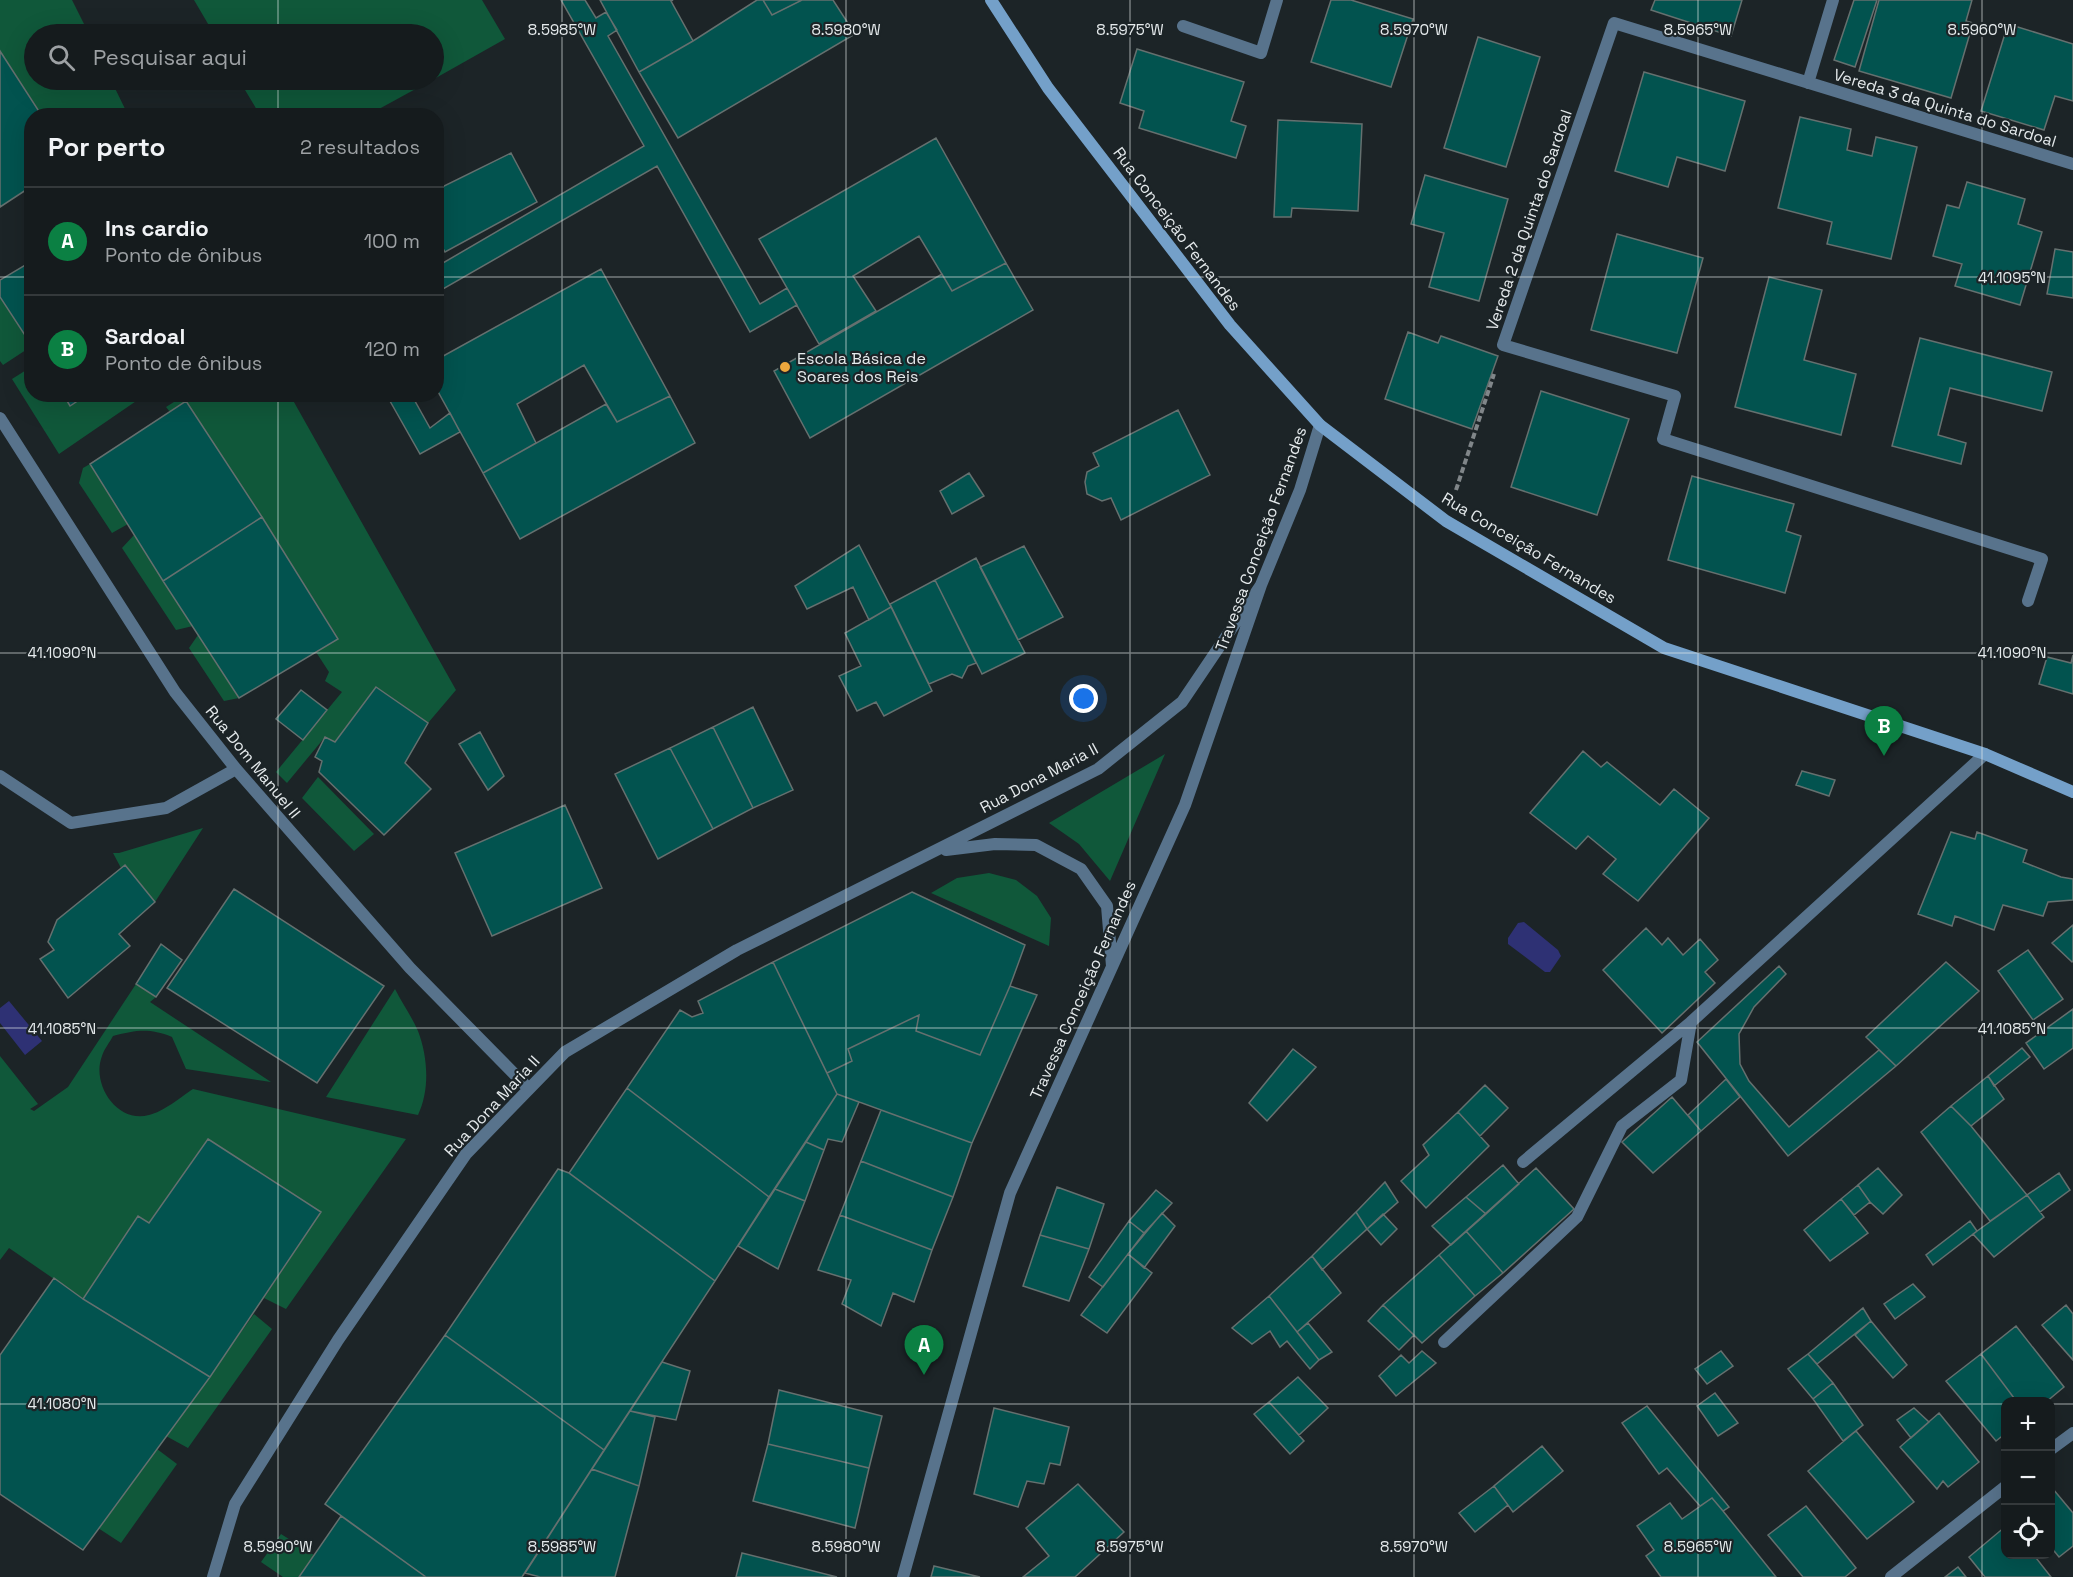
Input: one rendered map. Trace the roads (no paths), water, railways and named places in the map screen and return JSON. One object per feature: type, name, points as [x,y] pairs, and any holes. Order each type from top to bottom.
[{"type":"main road","name":"Rua Conceição Fernandes","points":[[991,0],[1048,88],[1230,326],[1320,425],[1446,521],[1664,648],[1985,753],[2073,792]]},
{"type":"street","points":[[1184,26],[1261,53],[1277,0]]},
{"type":"street","points":[[1808,83],[1833,0]]},
{"type":"street","name":"Vereda 2 da Quinta do Sardoal","points":[[1808,83],[1614,23],[1503,345],[1675,396],[1663,439],[2042,559],[2028,601]]},
{"type":"street","name":"Vereda 3 da Quinta do Sardoal","points":[[1808,83],[2073,164]]},
{"type":"street","name":"Rua Dom Manuel II","points":[[0,418],[175,692],[236,769],[410,968],[529,1089]]},
{"type":"street","name":"Travessa Conceição Fernandes","points":[[903,1577],[1010,1193],[1185,805],[1261,585],[1300,490],[1320,425]]},
{"type":"street","name":"Rua Dona Maria II","points":[[213,1577],[235,1504],[338,1340],[466,1154],[566,1052],[737,950],[1098,769],[1182,702],[1261,585]]},
{"type":"street","points":[[1522,1162],[1691,1022],[1985,753]]},
{"type":"street","points":[[0,776],[71,823],[166,808],[236,769]]},
{"type":"street","name":"Rua Dona Maria II","points":[[937,851],[995,844],[1036,845],[1081,869],[1107,906],[1112,967]]},
{"type":"street","points":[[1444,1342],[1577,1217],[1622,1126],[1681,1080],[1691,1022]]},
{"type":"street","points":[[2055,1446],[2073,1433]]},
{"type":"street","points":[[1891,1577],[2001,1490]]},
{"type":"place","name":"Escola Básica de Soares dos Reis","points":[[785,367]]},
{"type":"place","name":"Sardoal","points":[[1884,756]]},
{"type":"place","name":"Ins cardio","points":[[924,1375]]}]
